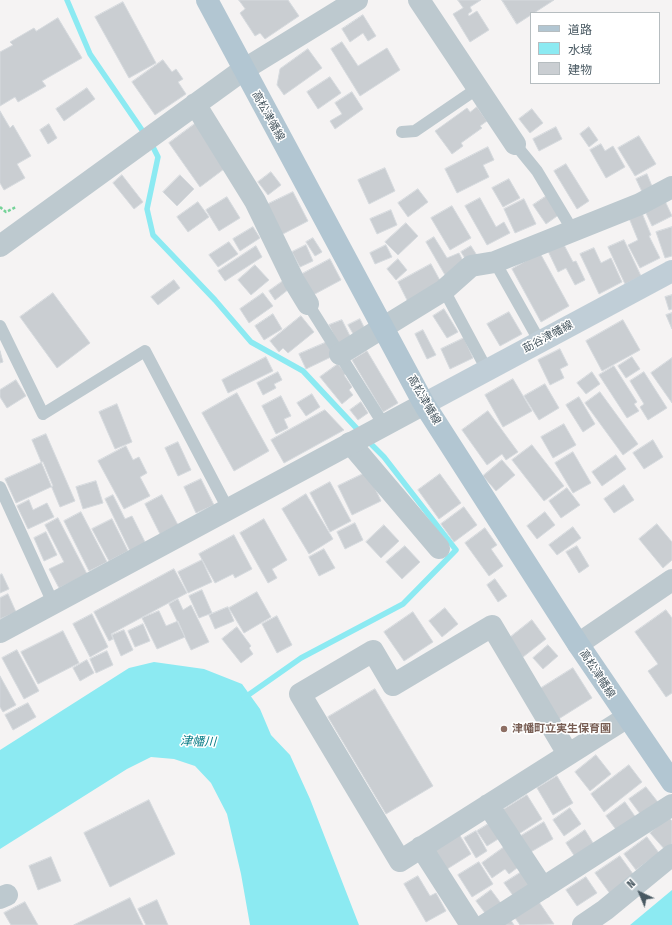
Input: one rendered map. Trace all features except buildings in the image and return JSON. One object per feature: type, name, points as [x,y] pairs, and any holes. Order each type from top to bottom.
[{"type":"main road","name":"高松津幡線","points":[[207,0],[243,70],[424,404],[626,718],[672,782]]},
{"type":"main road","name":"莇谷津幡線","points":[[424,404],[672,271]]},
{"type":"street","points":[[0,246],[243,70],[357,0]]},
{"type":"street","points":[[419,0],[515,144]]},
{"type":"street","points":[[195,104],[255,201],[294,281],[308,304]]},
{"type":"street","points":[[340,354],[444,290],[471,266],[496,262],[640,204],[672,187]]},
{"type":"street","points":[[0,632],[424,404]]},
{"type":"street","points":[[366,434],[439,548]]},
{"type":"street","points":[[578,644],[672,580]]},
{"type":"street","points":[[568,754],[492,626],[393,685],[373,651],[300,694],[400,861],[626,718]]},
{"type":"street","points":[[488,805],[543,888]]},
{"type":"street","points":[[485,925],[672,805]]},
{"type":"street","points":[[421,847],[471,925]]},
{"type":"street","points":[[583,925],[605,910],[672,855]]},
{"type":"lane","points":[[402,132],[414,131],[478,88]]},
{"type":"lane","points":[[515,144],[537,171],[573,231]]},
{"type":"lane","points":[[496,262],[540,342]]},
{"type":"lane","points":[[444,290],[487,370]]},
{"type":"lane","points":[[308,304],[340,354],[366,434]]},
{"type":"lane","points":[[0,326],[43,414],[145,351],[228,509]]},
{"type":"lane","points":[[0,487],[53,603]]},
{"type":"water","name":"津幡川","points":[[154,662],[204,669],[242,684],[260,709],[271,735],[290,755],[310,799],[359,925],[250,925],[241,874],[227,814],[211,783],[195,766],[174,759],[151,757],[127,769],[0,849],[0,750],[129,668]]},
{"type":"water","points":[[672,890],[672,925],[630,925]]},
{"type":"waterway","points":[[67,0],[90,54],[142,130]]},
{"type":"waterway","points":[[153,147],[158,157],[147,209],[153,235],[215,300],[251,342],[303,371],[361,433]]},
{"type":"waterway","points":[[244,698],[301,658],[403,604],[456,550],[384,457],[367,440]]},
{"type":"place","name":"津幡町立実生保育園","points":[[504,729]]}]
